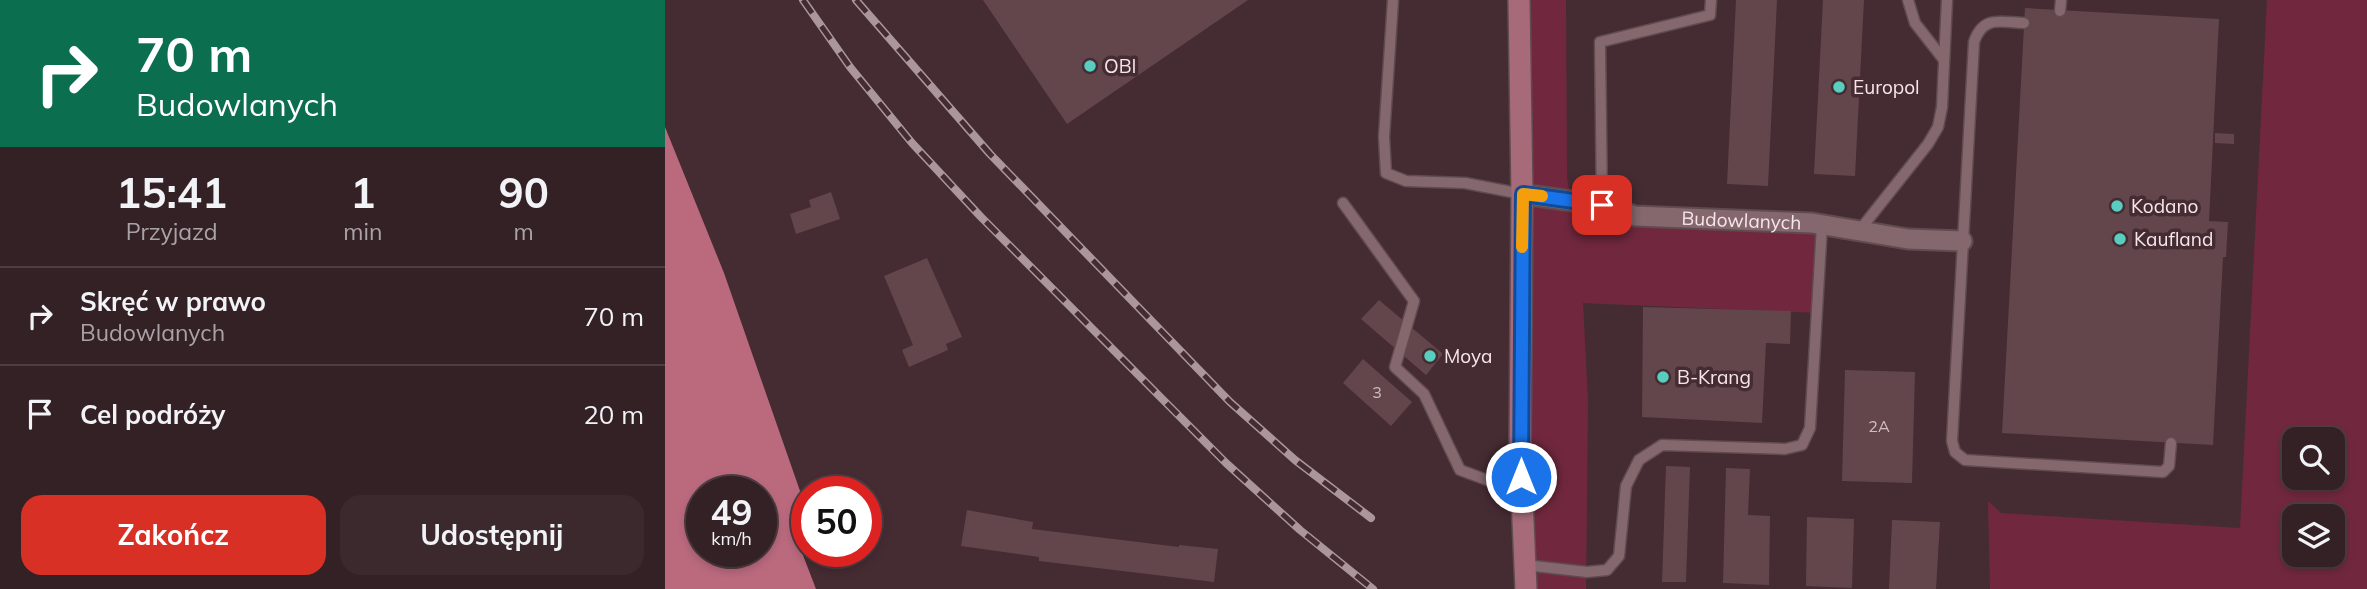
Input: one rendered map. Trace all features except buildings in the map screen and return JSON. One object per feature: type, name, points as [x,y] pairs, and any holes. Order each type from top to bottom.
[{"type":"main road","points":[[1519,0],[1523,194],[1521,503],[1526,589]]},
{"type":"street","name":"Budowlanych","points":[[1523,194],[1602,205],[1635,216],[1822,225],[1908,239],[1962,241]]},
{"type":"lane","points":[[1393,0],[1384,137],[1386,173],[1406,181],[1465,183],[1523,194]]},
{"type":"lane","points":[[1602,205],[1600,42],[1710,15],[1711,0]]},
{"type":"lane","points":[[1908,0],[1915,23],[1944,60]]},
{"type":"lane","points":[[1859,231],[1928,144],[1938,127],[1942,107],[1947,0]]},
{"type":"lane","points":[[2024,23],[1997,21],[1985,24],[1978,30],[1974,42],[1952,441],[1955,452],[1965,460],[2163,472],[2169,466],[2171,443]]},
{"type":"lane","points":[[1343,203],[1414,301],[1395,368],[1424,394],[1460,470],[1499,484],[1521,503]]},
{"type":"lane","points":[[1525,565],[1587,572],[1607,570],[1619,556],[1626,486],[1639,460],[1662,445],[1785,449],[1802,445],[1810,428],[1822,225]]},
{"type":"shaded area","points":[[1521,0],[1566,0],[1567,178],[1571,199],[1602,205],[1822,225],[1818,313],[1583,303],[1588,402],[1586,589],[1526,589]]},
{"type":"shaded area","points":[[2267,0],[2367,0],[2367,589],[1990,589],[1988,501],[2001,513],[2240,528]]},
{"type":"shaded area","points":[[665,127],[724,273],[795,476],[791,476],[791,567],[808,567],[816,589],[665,589]]},
{"type":"railway","points":[[803,0],[850,67],[912,143],[981,217],[1226,463],[1300,530],[1373,589]]},
{"type":"railway","points":[[856,0],[990,154],[1230,402],[1295,460],[1371,518]]},
{"type":"slow traffic","points":[[1522,247],[1523,194],[1542,196]]},
{"type":"place","name":"OBI","points":[[1090,66]]},
{"type":"place","name":"Europol","points":[[1839,87]]},
{"type":"place","name":"Kodano","points":[[2117,206]]},
{"type":"place","name":"Kaufland","points":[[2120,239]]},
{"type":"place","name":"Moya","points":[[1430,356]]},
{"type":"place","name":"B-Krang","points":[[1663,377]]},
{"type":"route","points":[[1521,477],[1523,194],[1602,205]]}]
